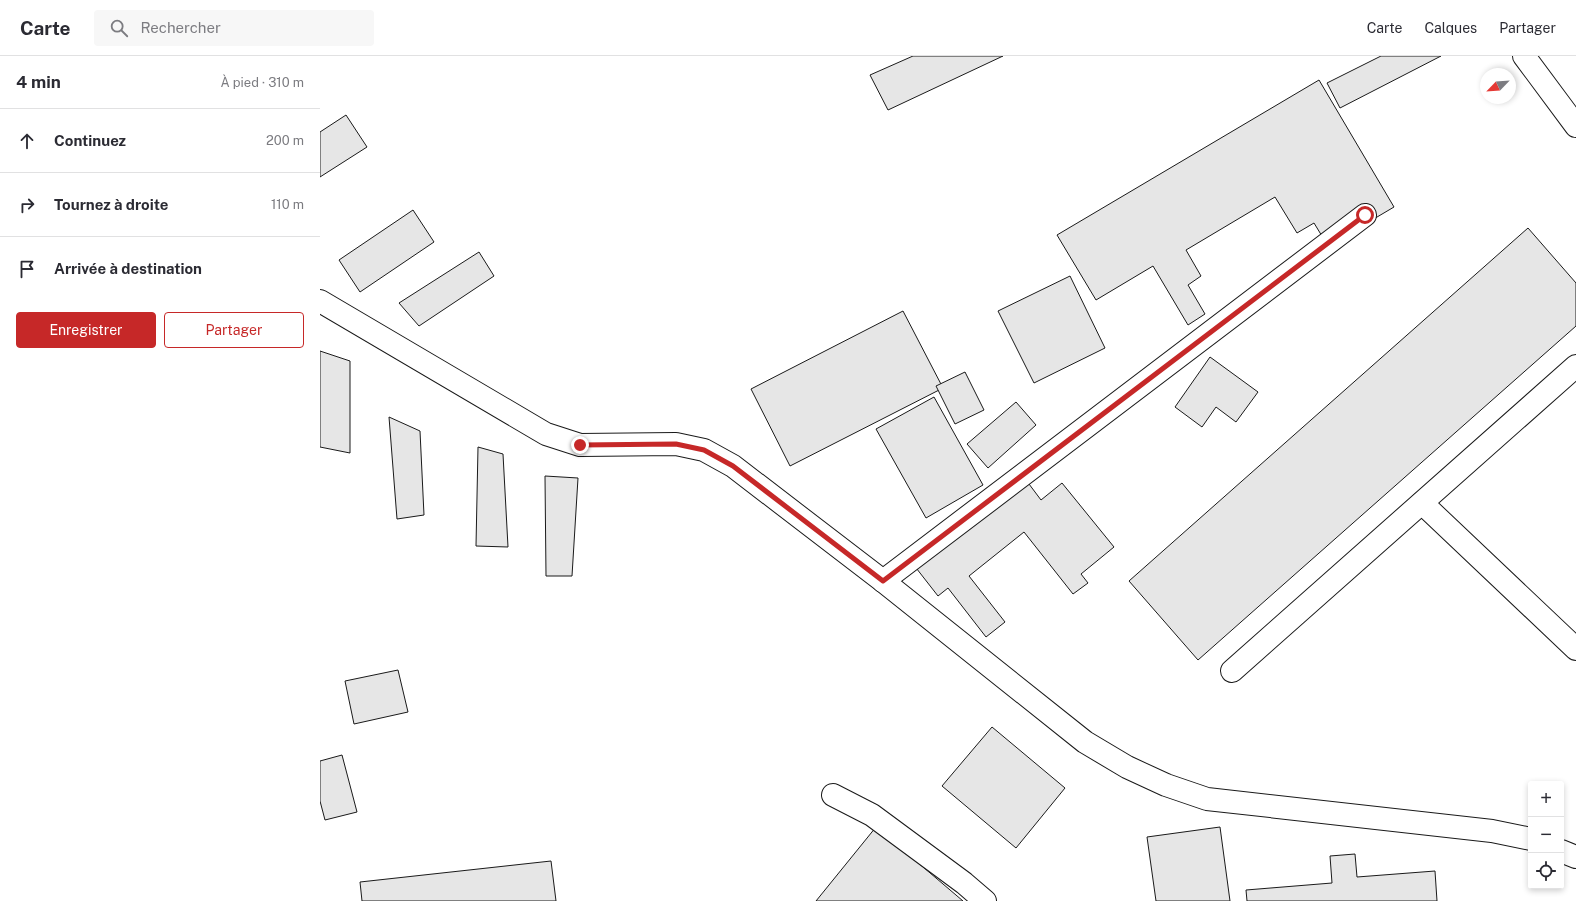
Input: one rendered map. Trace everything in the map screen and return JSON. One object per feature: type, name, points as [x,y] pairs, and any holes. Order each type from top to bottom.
[{"type":"street","points":[[1524,56],[1576,126]]},
{"type":"street","points":[[883,581],[1365,215]]},
{"type":"street","points":[[320,301],[546,434],[580,445],[676,444],[704,450],[733,466],[883,581],[1085,742],[1127,767],[1166,786],[1207,799],[1492,831],[1528,838]]},
{"type":"street","points":[[1232,671],[1576,366]]},
{"type":"street","points":[[1422,503],[1576,649]]},
{"type":"street","points":[[833,795],[872,815],[964,883],[985,901]]},
{"type":"street","points":[[1564,852],[1576,857]]},
{"type":"building","points":[[913,56],[1003,56],[888,110],[870,75]]},
{"type":"building","points":[[1381,56],[1441,56],[1340,108],[1327,83]]},
{"type":"building","points":[[1319,80],[1394,207],[1328,246],[1314,223],[1297,233],[1275,197],[1186,250],[1201,276],[1188,285],[1205,314],[1188,325],[1153,266],[1096,300],[1057,235]]},
{"type":"building","points":[[346,115],[367,147],[320,177],[320,132]]},
{"type":"building","points":[[413,210],[434,242],[360,292],[339,260]]},
{"type":"building","points":[[1528,228],[1576,283],[1576,326],[1198,660],[1129,581]]},
{"type":"building","points":[[479,252],[494,276],[419,326],[399,303]]},
{"type":"building","points":[[1070,276],[1105,348],[1034,383],[998,311]]},
{"type":"building","points":[[903,311],[943,388],[790,466],[751,389]]},
{"type":"building","points":[[320,351],[350,361],[350,453],[320,447]]},
{"type":"building","points":[[1210,357],[1258,392],[1236,422],[1216,407],[1202,427],[1175,407]]},
{"type":"building","points":[[965,372],[984,410],[955,424],[936,386]]},
{"type":"building","points":[[934,397],[983,485],[926,518],[876,429]]},
{"type":"building","points":[[1016,402],[1036,425],[988,468],[967,444]]},
{"type":"building","points":[[389,417],[420,431],[424,515],[397,519]]},
{"type":"building","points":[[478,447],[503,454],[508,547],[476,546]]},
{"type":"building","points":[[545,476],[578,478],[572,576],[546,576]]},
{"type":"building","points":[[1023,476],[1041,500],[1062,483],[1114,547],[1081,574],[1088,583],[1073,594],[1024,532],[969,576],[1005,622],[986,637],[948,588],[938,596],[913,564]]},
{"type":"building","points":[[398,670],[408,712],[354,724],[345,681]]},
{"type":"building","points":[[992,727],[1065,788],[1016,848],[942,786]]},
{"type":"building","points":[[342,755],[357,812],[325,820],[320,801],[320,761]]},
{"type":"building","points":[[876,827],[963,901],[816,901]]},
{"type":"building","points":[[1220,827],[1230,901],[1156,901],[1147,837]]},
{"type":"building","points":[[1355,854],[1357,877],[1435,871],[1437,901],[1247,901],[1246,890],[1332,883],[1330,856]]},
{"type":"building","points":[[551,861],[556,901],[362,901],[360,882]]},
{"type":"route","points":[[580,445],[676,444],[704,450],[733,466],[883,581],[1365,215]]}]
